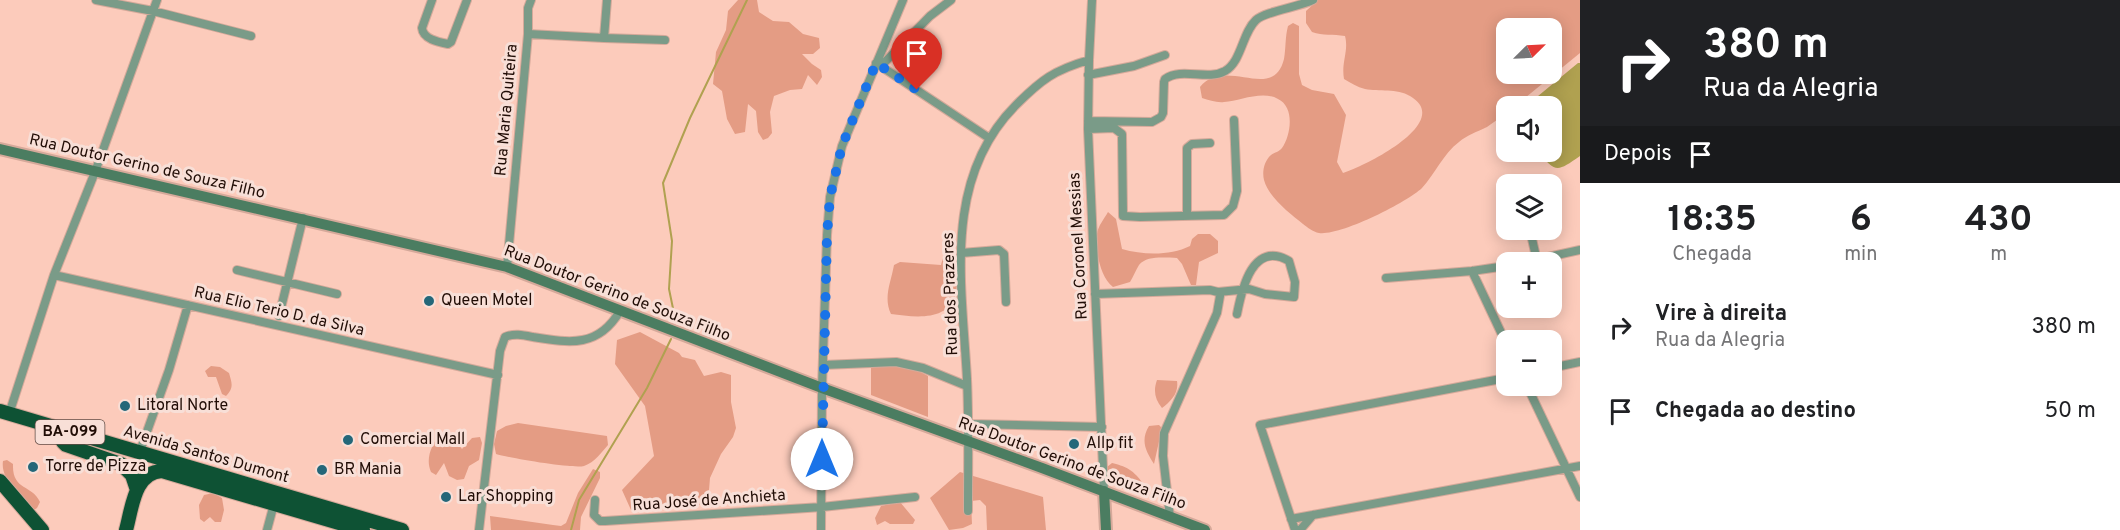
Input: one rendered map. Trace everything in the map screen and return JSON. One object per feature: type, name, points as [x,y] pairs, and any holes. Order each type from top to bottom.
[{"type":"highway","name":"Avenida Santos Dumont","points":[[4,412],[402,530]]},
{"type":"highway","points":[[58,429],[66,445],[121,464],[132,475],[137,490],[126,530]]},
{"type":"highway","name":"Avenida Santos Dumont","points":[[137,490],[148,474],[162,471],[363,530]]},
{"type":"highway","points":[[0,481],[42,530]]},
{"type":"main road","name":"Rua Doutor Gerino de Souza Filho","points":[[0,149],[507,267],[822,388],[1205,530]]},
{"type":"main road","points":[[1104,491],[1106,530]]},
{"type":"street","points":[[98,0],[153,11],[251,36]]},
{"type":"street","points":[[4,412],[14,399],[54,275],[95,172],[157,0]]},
{"type":"street","points":[[432,0],[422,33],[448,44],[451,42],[467,0]]},
{"type":"street","points":[[528,34],[528,8],[531,0]]},
{"type":"street","points":[[604,38],[607,0]]},
{"type":"street","points":[[821,530],[822,388],[830,197],[842,146],[903,0]]},
{"type":"street","points":[[878,64],[930,16],[951,0]]},
{"type":"street","name":"Rua Coronel Messias","points":[[1092,0],[1088,125],[1104,491]]},
{"type":"street","points":[[1088,125],[1152,122],[1161,117],[1164,107],[1165,78],[1174,75],[1224,72],[1230,67],[1250,26],[1259,18],[1313,0]]},
{"type":"street","name":"Rua Maria Quiteira","points":[[507,267],[528,34],[665,40]]},
{"type":"street","points":[[1088,75],[1134,66],[1165,55]]},
{"type":"street","name":"Rua dos Prazeres","points":[[968,511],[969,424],[961,253],[963,219],[968,194],[977,163],[989,138],[1011,111],[1046,78],[1058,70],[1089,60]]},
{"type":"street","points":[[878,64],[989,138]]},
{"type":"street","points":[[1130,122],[1122,134],[1122,216],[1187,216],[1224,215],[1233,206],[1237,190],[1234,120]]},
{"type":"street","points":[[1088,125],[1114,128],[1122,134]]},
{"type":"street","points":[[1187,216],[1187,148],[1192,144],[1210,144]]},
{"type":"street","points":[[279,316],[303,218]]},
{"type":"street","points":[[961,253],[999,250],[1004,254],[1006,302]]},
{"type":"street","points":[[1562,254],[1580,250]]},
{"type":"street","points":[[1095,294],[1210,290],[1218,292],[1244,290],[1250,289],[1278,296],[1294,297],[1295,282],[1288,261],[1279,255],[1269,255],[1259,259],[1244,290],[1237,314]]},
{"type":"street","points":[[1386,278],[1496,267]]},
{"type":"street","points":[[237,270],[337,294]]},
{"type":"street","points":[[1472,271],[1500,330]]},
{"type":"street","name":"Rua Elio Terio D. da Silva","points":[[54,275],[498,375]]},
{"type":"street","points":[[1170,517],[1163,456],[1164,433],[1217,313],[1220,296],[1218,292]]},
{"type":"street","points":[[139,453],[169,370],[188,305]]},
{"type":"street","points":[[479,530],[500,351],[505,337],[512,334],[568,343],[580,342],[608,328],[620,311]]},
{"type":"street","points":[[823,365],[896,362],[923,368],[967,386]]},
{"type":"street","points":[[1562,366],[1580,362]]},
{"type":"street","points":[[1295,530],[1260,425],[1496,380]]},
{"type":"street","points":[[1532,396],[1580,497]]},
{"type":"street","points":[[969,424],[1102,427]]},
{"type":"street","points":[[1291,519],[1580,466]]},
{"type":"street","name":"Rua José de Anchieta","points":[[596,500],[594,515],[600,521],[605,521],[822,507],[915,497]]},
{"type":"street","points":[[267,530],[274,504]]},
{"type":"street","points":[[1300,530],[1313,515]]},
{"type":"shaded area","points":[[738,0],[757,0],[759,12],[773,21],[789,22],[803,34],[819,38],[820,48],[813,54],[802,54],[821,70],[822,77],[817,85],[808,75],[802,89],[790,90],[774,96],[770,112],[772,133],[763,140],[758,132],[756,111],[748,104],[745,132],[735,134],[727,119],[722,91],[713,84],[716,52],[726,30],[728,11]]},
{"type":"shaded area","points":[[1318,0],[1580,0],[1580,53],[1562,68],[1562,18],[1496,18],[1496,84],[1542,84],[1527,96],[1496,96],[1496,121],[1459,142],[1448,152],[1422,188],[1414,194],[1388,210],[1357,224],[1329,233],[1319,233],[1306,227],[1280,205],[1270,193],[1264,180],[1265,163],[1271,155],[1282,148],[1288,136],[1289,115],[1283,103],[1278,99],[1265,96],[1216,102],[1202,98],[1200,87],[1211,79],[1223,76],[1270,78],[1278,72],[1284,59],[1288,26],[1293,23],[1299,26],[1299,74],[1302,85],[1312,90],[1334,94],[1346,115],[1337,162],[1343,173],[1385,153],[1401,142],[1414,130],[1421,118],[1421,107],[1405,94],[1365,89],[1344,79],[1345,36],[1312,32],[1306,23],[1306,11]]},
{"type":"shaded area","points":[[1580,63],[1580,156],[1557,168],[1547,162],[1562,162],[1562,96],[1538,96],[1553,84],[1562,84],[1562,76]]},
{"type":"shaded area","points":[[1108,212],[1116,219],[1122,249],[1147,253],[1174,252],[1190,246],[1192,239],[1198,234],[1210,234],[1218,241],[1218,253],[1199,262],[1196,285],[1191,285],[1177,258],[1152,258],[1139,265],[1130,282],[1113,287],[1108,283],[1099,263],[1097,248],[1098,231]]},
{"type":"shaded area","points":[[946,245],[952,249],[954,261],[952,269],[957,281],[954,304],[930,316],[891,314],[888,296],[894,265],[900,262],[941,265]]},
{"type":"shaded area","points":[[640,332],[679,353],[682,357],[695,360],[704,376],[721,372],[731,375],[731,402],[736,428],[710,478],[708,502],[686,509],[655,506],[631,510],[622,490],[654,456],[645,406],[615,364],[617,340]]},
{"type":"shaded area","points":[[889,364],[917,370],[928,376],[928,417],[871,395],[871,367]]},
{"type":"shaded area","points":[[211,366],[220,367],[229,373],[232,385],[226,396],[222,394],[216,377],[208,377],[205,371]]},
{"type":"shaded area","points":[[1157,380],[1177,381],[1174,396],[1162,408],[1155,395]]},
{"type":"shaded area","points":[[518,423],[607,436],[608,445],[595,460],[578,467],[496,454],[494,444],[497,431]]},
{"type":"shaded area","points":[[1159,425],[1162,428],[1154,464],[1147,450],[1145,436],[1149,426]]},
{"type":"shaded area","points":[[440,433],[451,435],[462,449],[472,438],[480,437],[482,443],[479,460],[469,466],[464,479],[457,480],[449,476],[444,463],[436,475],[431,472],[429,457]]},
{"type":"shaded area","points":[[7,460],[13,464],[19,483],[37,496],[40,502],[34,510],[8,482],[3,468],[3,461]]},
{"type":"shaded area","points":[[1112,463],[1131,471],[1145,486],[1135,493],[1125,490],[1111,477],[1107,467]]},
{"type":"shaded area","points":[[593,469],[600,472],[600,478],[581,517],[580,530],[491,530],[490,516],[561,526],[566,523],[578,493]]},
{"type":"shaded area","points":[[960,472],[1043,497],[1046,530],[987,530],[986,506],[980,500],[971,501],[972,524],[949,530],[930,498]]},
{"type":"shaded area","points":[[213,493],[222,498],[224,510],[221,522],[215,522],[210,517],[204,522],[200,519],[199,505],[204,495]]},
{"type":"shaded area","points":[[900,502],[915,520],[913,524],[890,524],[885,521],[877,525],[875,518],[881,506]]},
{"type":"waterway","points":[[676,323],[669,289],[672,241],[663,183],[690,118],[747,0]]},
{"type":"waterway","points":[[571,530],[579,500],[647,388],[671,339]]},
{"type":"place","name":"Queen Motel","points":[[429,301]]},
{"type":"place","name":"Litoral Norte","points":[[125,406]]},
{"type":"place","name":"Comercial Mall","points":[[348,440]]},
{"type":"place","name":"Allp fit","points":[[1074,444]]},
{"type":"place","name":"Torre de Pizza","points":[[33,467]]},
{"type":"place","name":"BR Mania","points":[[322,470]]},
{"type":"place","name":"Lar Shopping","points":[[446,497]]},
{"type":"route","points":[[822,459],[827,235],[830,197],[842,146],[876,63],[917,90]]}]
